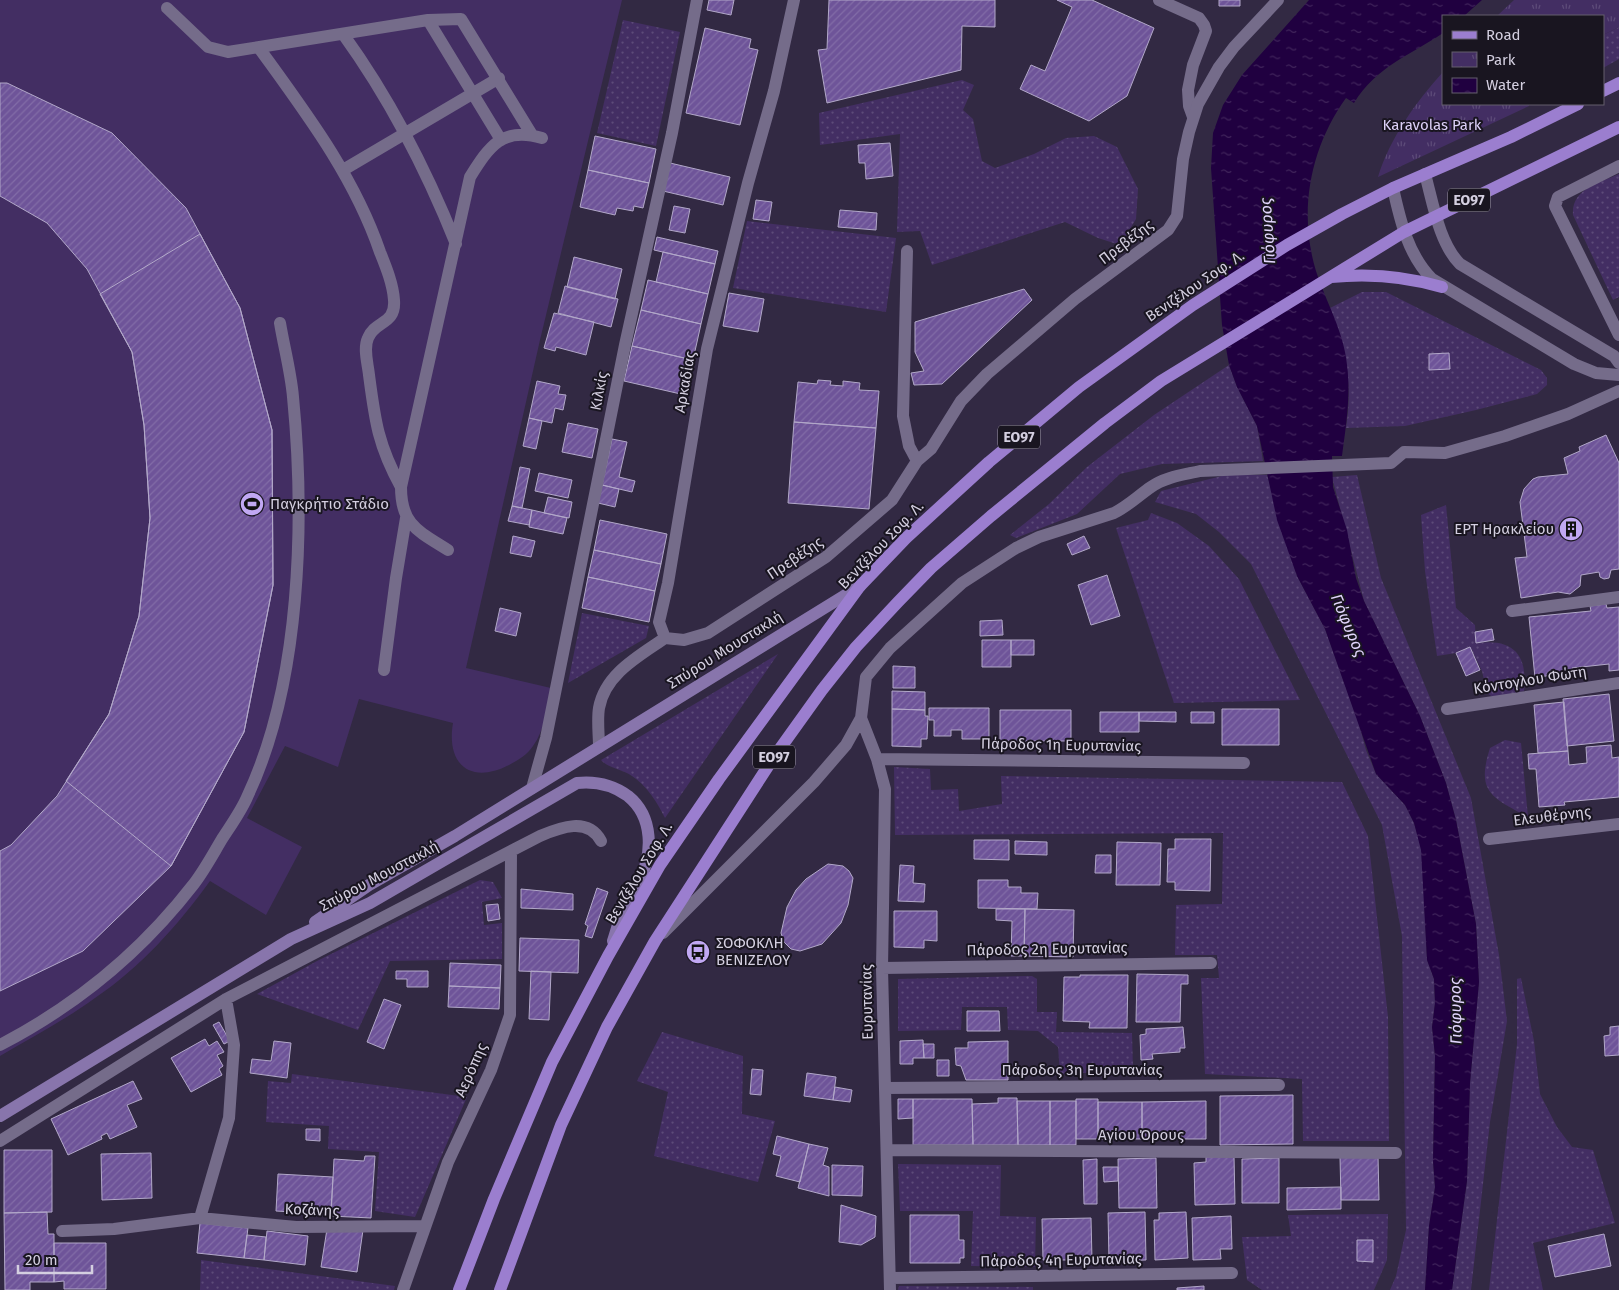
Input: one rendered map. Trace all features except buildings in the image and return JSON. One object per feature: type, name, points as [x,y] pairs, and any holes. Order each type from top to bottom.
[{"type":"main road","points":[[1604,90],[1619,83]]},
{"type":"main road","name":"Βενιζέλου Σοφ. Λ.","points":[[459,1290],[494,1199],[552,1062],[608,956],[660,865],[692,818],[860,586],[906,538],[997,456],[1079,387],[1193,305],[1287,245],[1342,214],[1392,188],[1511,137],[1576,105]]},
{"type":"main road","name":"ΕΟ97","points":[[500,1290],[561,1125],[607,1027],[655,941],[774,757],[856,648],[892,608],[931,568],[1098,429],[1161,381],[1404,232],[1619,127]]},
{"type":"main road","points":[[1325,279],[1386,275],[1412,278],[1442,287]]},
{"type":"main road","name":"Σπύρου Μουστακλή","points":[[0,1116],[291,939],[369,885],[455,836],[860,586]]},
{"type":"main road","name":"Σπύρου Μουστακλή","points":[[291,939],[370,903],[571,786],[580,783],[598,783],[614,787],[637,804],[645,819],[650,846],[639,881],[625,903],[608,956]]},
{"type":"street","name":"Κιλκίς","points":[[532,788],[546,738],[625,346],[672,133],[697,0]]},
{"type":"street","name":"Αρκαδίας","points":[[665,638],[659,622],[668,582],[707,349],[748,183],[774,91],[794,0]]},
{"type":"street","points":[[1158,0],[1199,18],[1206,31],[1193,65],[1188,90],[1189,106],[1193,117]]},
{"type":"street","name":"Πρεβέζης","points":[[665,638],[684,640],[708,633],[826,558],[892,500],[917,461],[931,449],[961,400],[987,374],[1075,299],[1168,230],[1177,216],[1183,159],[1193,117],[1219,67],[1278,0]]},
{"type":"street","points":[[167,8],[208,47],[228,52],[428,20],[461,19],[537,137],[512,136],[501,140],[488,149],[470,177],[401,487],[401,506],[406,518],[422,534],[448,550]]},
{"type":"street","points":[[428,20],[501,140]]},
{"type":"street","points":[[344,34],[378,84],[406,134],[430,181],[456,244]]},
{"type":"street","points":[[259,48],[323,138],[343,170],[360,200],[374,233],[394,299],[393,311],[389,319],[371,333],[368,338],[366,351],[376,428],[388,462],[401,487]]},
{"type":"street","points":[[343,170],[499,78]]},
{"type":"street","points":[[1619,166],[1558,197],[1555,206],[1619,335]]},
{"type":"street","points":[[1424,174],[1447,247],[1454,258],[1466,269],[1614,356],[1619,363]]},
{"type":"street","points":[[1392,188],[1404,232],[1419,264],[1432,279],[1442,287],[1574,364],[1596,373],[1619,375]]},
{"type":"street","points":[[907,251],[903,408],[906,433],[917,461]]},
{"type":"street","points":[[0,1045],[76,998],[127,957],[195,883],[248,796],[269,742],[291,641],[298,502],[293,396],[280,323]]},
{"type":"street","points":[[655,941],[814,782],[846,745],[861,718],[866,677],[890,648],[962,582],[1016,548],[1039,537],[1125,508],[1152,486],[1169,478],[1200,471],[1391,463],[1404,452],[1445,453],[1552,420],[1619,391]]},
{"type":"street","points":[[384,670],[406,518]]},
{"type":"street","points":[[1512,611],[1619,597]]},
{"type":"street","points":[[599,747],[599,708],[613,678],[637,657],[665,638]]},
{"type":"street","name":"Κόντογλου Φώτη","points":[[1447,709],[1619,683]]},
{"type":"street","name":"Ευρυτανίας","points":[[861,718],[877,759],[884,789],[882,968],[890,1284]]},
{"type":"street","name":"Πάροδος 1η Ευρυτανίας","points":[[877,759],[1244,763]]},
{"type":"street","name":"Ελευθέρνης","points":[[1489,838],[1619,824]]},
{"type":"street","points":[[0,1141],[226,999],[511,852],[556,830],[573,826],[590,828],[601,841]]},
{"type":"street","name":"Αερόπης","points":[[403,1290],[448,1162],[491,1070],[510,1015],[511,852]]},
{"type":"street","name":"Πάροδος 2η Ευρυτανίας","points":[[882,968],[1211,963]]},
{"type":"street","points":[[200,1218],[229,1118],[234,1045],[226,999]]},
{"type":"street","name":"Πάροδος 3η Ευρυτανίας","points":[[885,1088],[1279,1085]]},
{"type":"street","name":"Αγίου Όρους","points":[[886,1150],[1396,1153]]},
{"type":"street","name":"Κοζάνης","points":[[62,1231],[114,1229],[200,1218],[296,1227],[424,1226]]},
{"type":"street","name":"Πάροδος 4η Ευρυτανίας","points":[[890,1284],[1232,1273]]},
{"type":"green space","name":"Παγκρήτιο Στάδιο","points":[[0,0],[622,0],[540,340],[466,668],[551,688],[545,718],[537,740],[525,755],[509,765],[495,771],[483,773],[472,771],[464,767],[457,760],[453,750],[453,723],[359,699],[338,767],[285,746],[247,818],[302,847],[266,915],[210,881],[172,929],[128,973],[72,1014],[0,1056]]},
{"type":"green space","points":[[1514,0],[1619,0],[1619,27],[1604,34],[1604,15],[1498,15]]},
{"type":"green space","points":[[623,20],[680,32],[656,146],[597,133]]},
{"type":"green space","points":[[1619,27],[1619,59],[1604,67],[1604,34]]},
{"type":"green space","name":"Karavolas Park","points":[[1442,73],[1442,105],[1529,106],[1378,177],[1389,148],[1423,96]]},
{"type":"green space","points":[[962,80],[974,85],[963,110],[973,119],[982,161],[995,168],[1034,154],[1066,138],[1094,136],[1117,147],[1138,189],[1136,219],[1120,245],[1098,238],[1065,222],[932,265],[920,231],[897,232],[900,134],[820,145],[819,113]]},
{"type":"green space","points":[[1619,174],[1619,297],[1613,300],[1573,215],[1574,206],[1581,193],[1595,184]]},
{"type":"green space","points":[[747,221],[896,238],[886,312],[733,288]]},
{"type":"green space","points":[[1362,292],[1386,292],[1541,370],[1547,378],[1547,385],[1537,394],[1405,426],[1346,428],[1349,396],[1347,367],[1330,308]]},
{"type":"green space","points":[[1229,365],[1237,387],[1257,426],[1263,461],[1162,464],[1120,474],[1077,514],[1016,538],[1010,535],[1049,504],[1087,467],[1154,415]]},
{"type":"green space","points":[[1226,475],[1267,475],[1297,576],[1325,629],[1359,724],[1366,750],[1376,774],[1405,805],[1414,823],[1422,850],[1427,960],[1434,979],[1435,1003],[1432,1027],[1435,1056],[1433,1161],[1435,1187],[1429,1226],[1425,1290],[1390,1290],[1396,1276],[1406,1230],[1402,936],[1382,825],[1251,564],[1219,532],[1196,514],[1155,502],[1161,491]]},
{"type":"green space","points":[[1357,475],[1381,578],[1471,798],[1499,955],[1507,1021],[1490,1122],[1471,1290],[1452,1290],[1467,1181],[1470,1083],[1479,982],[1476,924],[1456,820],[1446,783],[1420,716],[1364,601],[1332,477]]},
{"type":"green space","points":[[1446,505],[1456,608],[1475,625],[1476,643],[1500,643],[1509,646],[1516,652],[1524,668],[1524,691],[1494,698],[1487,693],[1482,671],[1470,647],[1456,653],[1437,656],[1425,571],[1421,515]]},
{"type":"green space","points":[[1151,513],[1177,523],[1209,546],[1239,579],[1300,700],[1174,703],[1116,528],[1148,520]]},
{"type":"green space","points":[[582,613],[649,626],[646,638],[568,683]]},
{"type":"green space","points":[[778,654],[665,818],[651,795],[637,780],[601,760]]},
{"type":"green space","points":[[1505,740],[1521,743],[1528,817],[1496,798],[1486,784],[1486,763],[1490,748]]},
{"type":"green space","points":[[894,767],[930,769],[931,790],[958,789],[959,811],[1002,804],[1001,776],[1342,782],[1368,836],[1388,1017],[1389,1141],[1303,1141],[1302,1079],[1205,1074],[1201,978],[1219,978],[1217,955],[1175,955],[1176,905],[1222,904],[1223,833],[895,835]]},
{"type":"green space","points":[[480,880],[493,882],[502,898],[482,902],[484,925],[502,923],[502,959],[390,961],[358,1030],[257,994],[317,961]]},
{"type":"green space","points":[[1032,976],[1037,979],[1037,1012],[1057,1012],[1056,1032],[1132,1033],[1133,1071],[1060,1074],[1058,1047],[1038,1031],[1008,1030],[1007,1007],[962,1007],[961,1030],[898,1031],[898,979]]},
{"type":"green space","points":[[1521,978],[1534,1041],[1540,1094],[1557,1127],[1572,1147],[1593,1150],[1615,1223],[1533,1243],[1543,1290],[1489,1290],[1517,1044],[1517,979]]},
{"type":"green space","points":[[662,1032],[743,1056],[742,1114],[775,1121],[758,1182],[654,1156],[668,1092],[637,1081]]},
{"type":"green space","points":[[292,1074],[467,1097],[415,1217],[375,1211],[379,1152],[328,1149],[329,1126],[266,1122],[268,1081],[291,1083]]},
{"type":"green space","points":[[898,1164],[1001,1165],[1000,1216],[1036,1217],[1035,1267],[971,1266],[973,1211],[900,1211]]},
{"type":"green space","points":[[1388,1214],[1387,1260],[1374,1290],[1262,1290],[1247,1280],[1242,1237],[1291,1236],[1288,1215]]},
{"type":"green space","points":[[201,1260],[395,1286],[394,1290],[200,1290]]},
{"type":"green space","points":[[899,1286],[1033,1287],[1033,1290],[898,1290]]},
{"type":"water","name":"Γιόφυρος","points":[[1309,0],[1482,0],[1465,15],[1442,15],[1442,34],[1383,71],[1363,90],[1354,103],[1346,98],[1334,117],[1316,159],[1308,204],[1308,226],[1316,271],[1342,341],[1348,376],[1348,411],[1342,456],[1332,456],[1333,487],[1347,530],[1356,578],[1364,601],[1420,716],[1446,783],[1456,820],[1476,924],[1479,982],[1470,1083],[1467,1181],[1452,1290],[1425,1290],[1429,1226],[1435,1187],[1433,1161],[1435,1056],[1432,1027],[1435,1003],[1434,979],[1427,960],[1421,850],[1414,823],[1405,805],[1376,774],[1325,629],[1297,576],[1277,520],[1257,426],[1237,387],[1229,365],[1222,325],[1211,168],[1213,133],[1223,105],[1242,75]]},
{"type":"place","name":"Παγκρήτιο Στάδιο","points":[[252,504]]},
{"type":"place","name":"ΕΡΤ Ηρακλείου","points":[[1571,529]]},
{"type":"place","name":"ΣΟΦΟΚΛΗ ΒΕΝΙΖΕΛΟΥ","points":[[698,952]]}]
